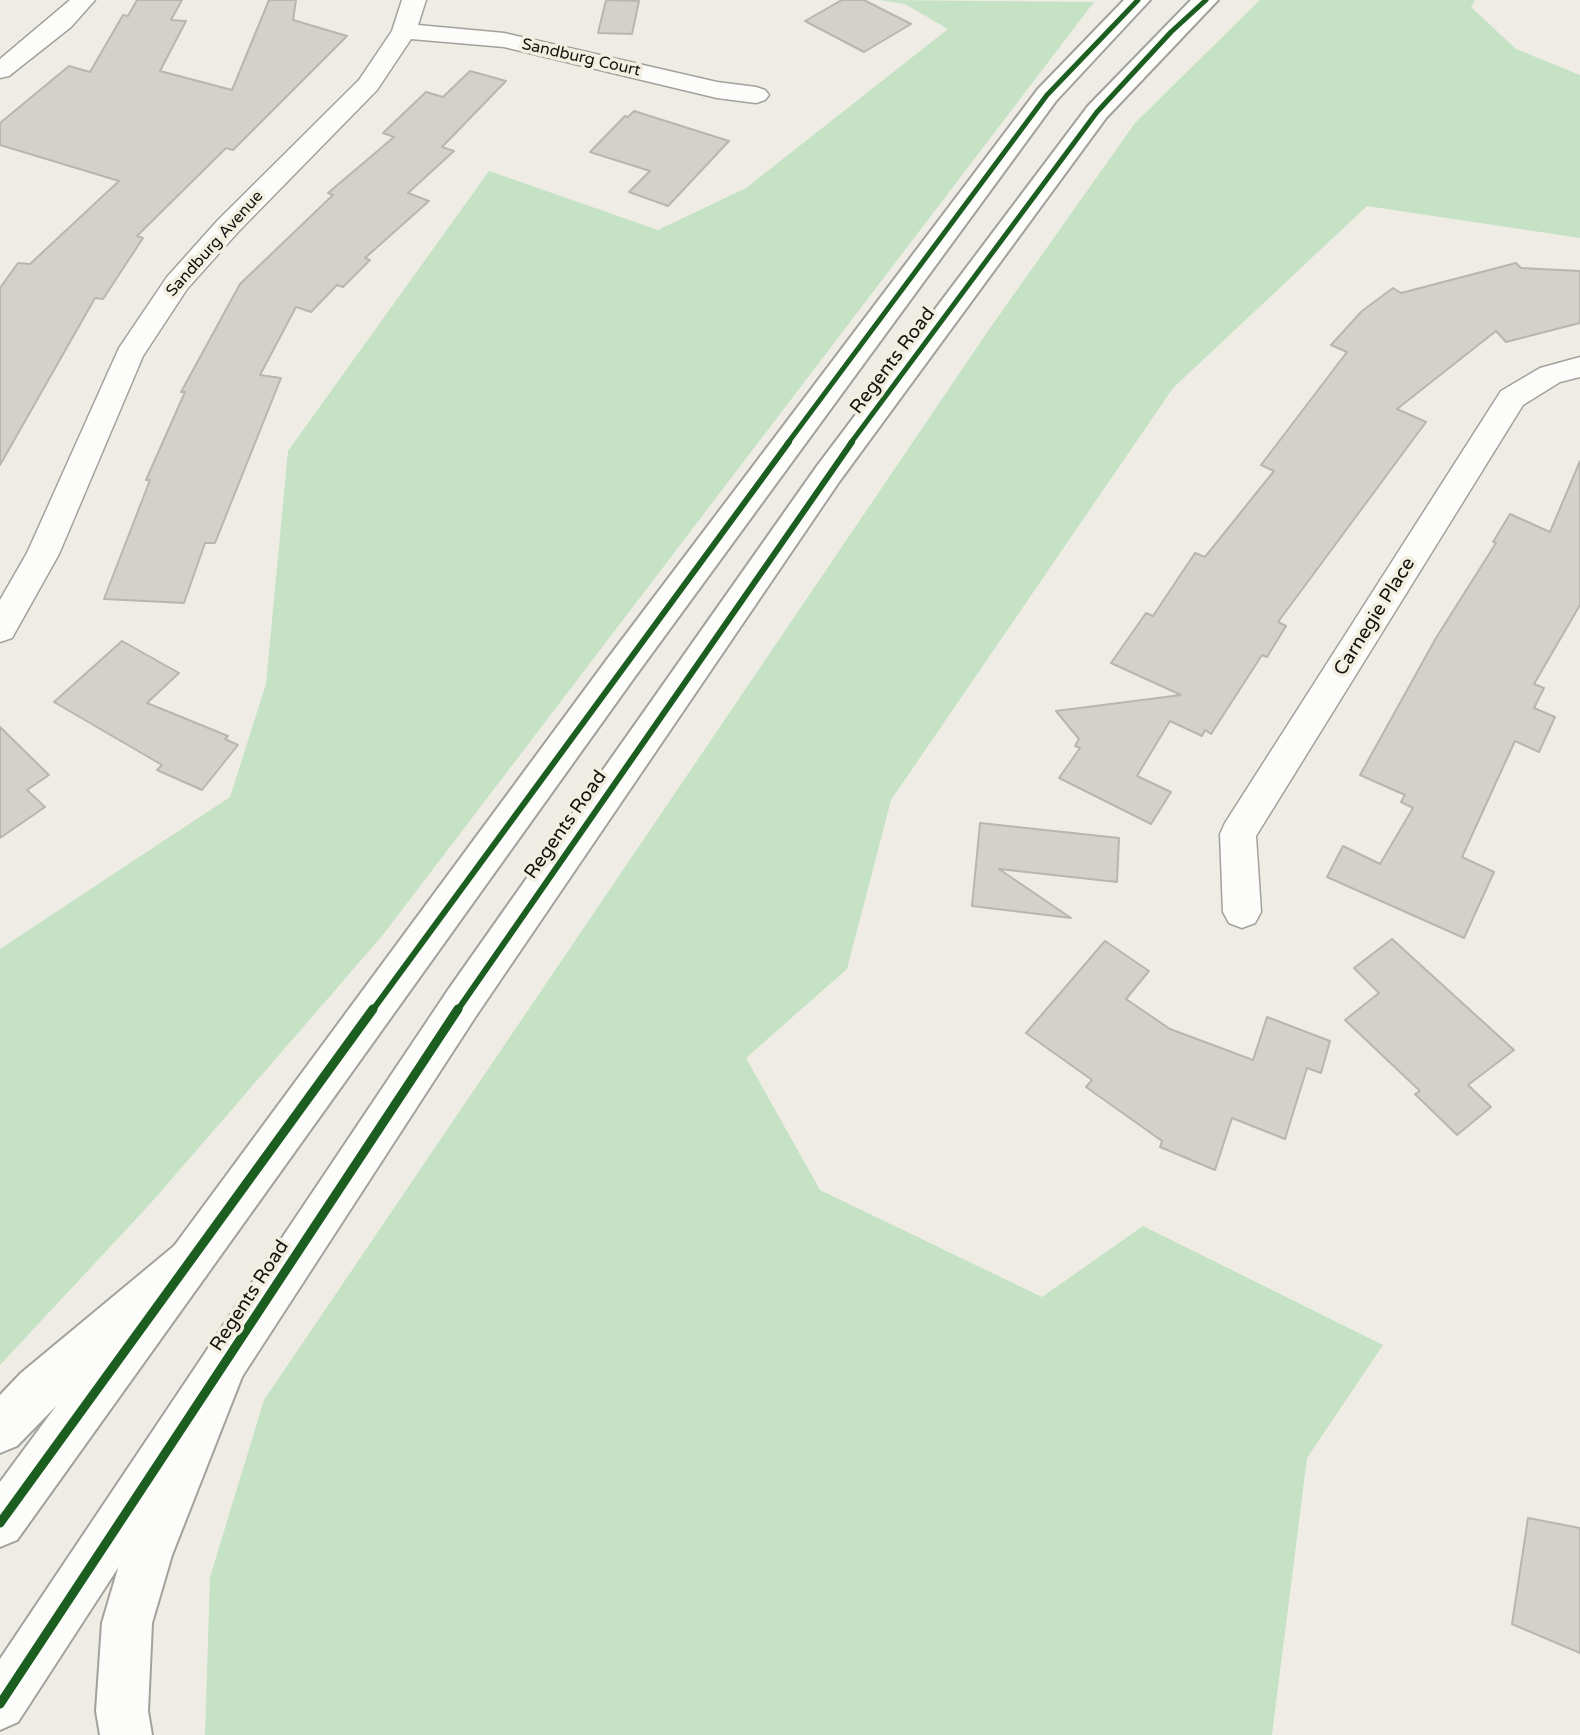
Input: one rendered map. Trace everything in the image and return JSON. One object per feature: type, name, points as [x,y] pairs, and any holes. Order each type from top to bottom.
[{"type":"main road","name":"Regents Road","points":[[0,1523],[621,668],[1046,95],[1138,0]]},
{"type":"main road","name":"Regents Road","points":[[0,1703],[462,1003],[828,474],[1097,112],[1171,32],[1206,0]]},
{"type":"main road","points":[[0,1429],[38,1391],[190,1261]]},
{"type":"main road","points":[[126,1735],[122,1711],[127,1623],[147,1555],[224,1364]]},
{"type":"street","points":[[0,71],[62,22],[83,0]]},
{"type":"street","name":"Sandburg Avenue","points":[[0,629],[43,554],[129,355],[177,283],[228,226],[368,86],[404,31],[414,0]]},
{"type":"street","name":"Sandburg Court","points":[[404,31],[503,40],[716,90],[756,95]]},
{"type":"street","name":"Carnegie Place","points":[[1242,912],[1238,834],[1512,398],[1550,375],[1580,367]]},
{"type":"green space","points":[[879,0],[1094,2],[382,936],[150,1204],[0,1365],[0,949],[230,797],[266,684],[288,451],[489,171],[658,230],[746,188],[948,29],[905,4]]},
{"type":"green space","points":[[1260,0],[1475,0],[1471,7],[1516,49],[1580,75],[1580,238],[1367,206],[1173,388],[891,800],[847,969],[746,1058],[820,1190],[1042,1297],[1143,1226],[1383,1345],[1307,1458],[1272,1735],[205,1735],[210,1577],[264,1400],[988,331],[1135,123]]},
{"type":"building","points":[[137,0],[182,0],[171,20],[186,21],[160,71],[232,90],[269,0],[296,0],[293,20],[347,36],[233,150],[226,148],[137,236],[143,238],[103,299],[95,298],[0,465],[0,288],[18,263],[30,264],[119,181],[0,145],[0,123],[69,66],[90,72],[123,15],[128,16]]},
{"type":"building","points":[[606,0],[639,1],[632,34],[598,33]]},
{"type":"building","points":[[842,0],[864,0],[911,24],[864,52],[805,21]]},
{"type":"building","points":[[470,71],[506,81],[442,147],[454,151],[408,193],[429,201],[365,258],[370,260],[343,287],[337,285],[311,312],[296,307],[260,375],[281,378],[215,543],[205,543],[184,603],[104,599],[150,480],[146,480],[185,392],[181,392],[240,284],[333,195],[328,193],[394,137],[383,133],[426,92],[443,97]]},
{"type":"building","points":[[634,111],[729,141],[668,206],[629,192],[650,171],[590,152],[625,116],[628,117]]},
{"type":"building","points":[[1516,263],[1521,268],[1580,271],[1580,323],[1506,342],[1496,331],[1397,409],[1426,422],[1278,622],[1286,626],[1267,657],[1262,655],[1211,734],[1205,730],[1202,736],[1170,721],[1137,776],[1171,792],[1151,824],[1059,778],[1080,748],[1075,746],[1079,739],[1056,711],[1181,695],[1111,663],[1146,613],[1153,616],[1195,553],[1205,557],[1274,471],[1261,465],[1347,352],[1331,345],[1362,311],[1393,288],[1401,293]]},
{"type":"building","points":[[1580,461],[1580,605],[1534,684],[1544,688],[1534,708],[1555,717],[1539,752],[1515,741],[1462,857],[1494,872],[1464,938],[1327,877],[1343,846],[1380,864],[1413,808],[1401,802],[1405,795],[1360,775],[1436,638],[1496,543],[1493,542],[1510,514],[1550,532]]},
{"type":"building","points":[[122,641],[179,673],[147,703],[228,736],[225,739],[238,745],[202,790],[157,770],[162,765],[54,702]]},
{"type":"building","points":[[0,727],[49,775],[27,790],[45,807],[0,838]]},
{"type":"building","points":[[980,823],[1119,838],[1117,882],[999,869],[1071,918],[972,906]]},
{"type":"building","points":[[1392,939],[1514,1050],[1468,1085],[1491,1107],[1457,1135],[1415,1094],[1420,1091],[1345,1020],[1379,993],[1354,968]]},
{"type":"building","points":[[1105,941],[1149,971],[1126,999],[1170,1029],[1253,1060],[1267,1017],[1330,1041],[1321,1073],[1307,1068],[1285,1139],[1232,1118],[1215,1170],[1160,1147],[1162,1141],[1086,1087],[1092,1080],[1026,1033]]},
{"type":"building","points":[[1528,1518],[1580,1528],[1580,1653],[1512,1624]]},
{"type":"cycle path","points":[[0,1523],[621,668],[1047,95],[1138,0]]},
{"type":"cycle path","points":[[0,1704],[462,1003],[828,474],[1097,112],[1171,32],[1206,0]]}]
